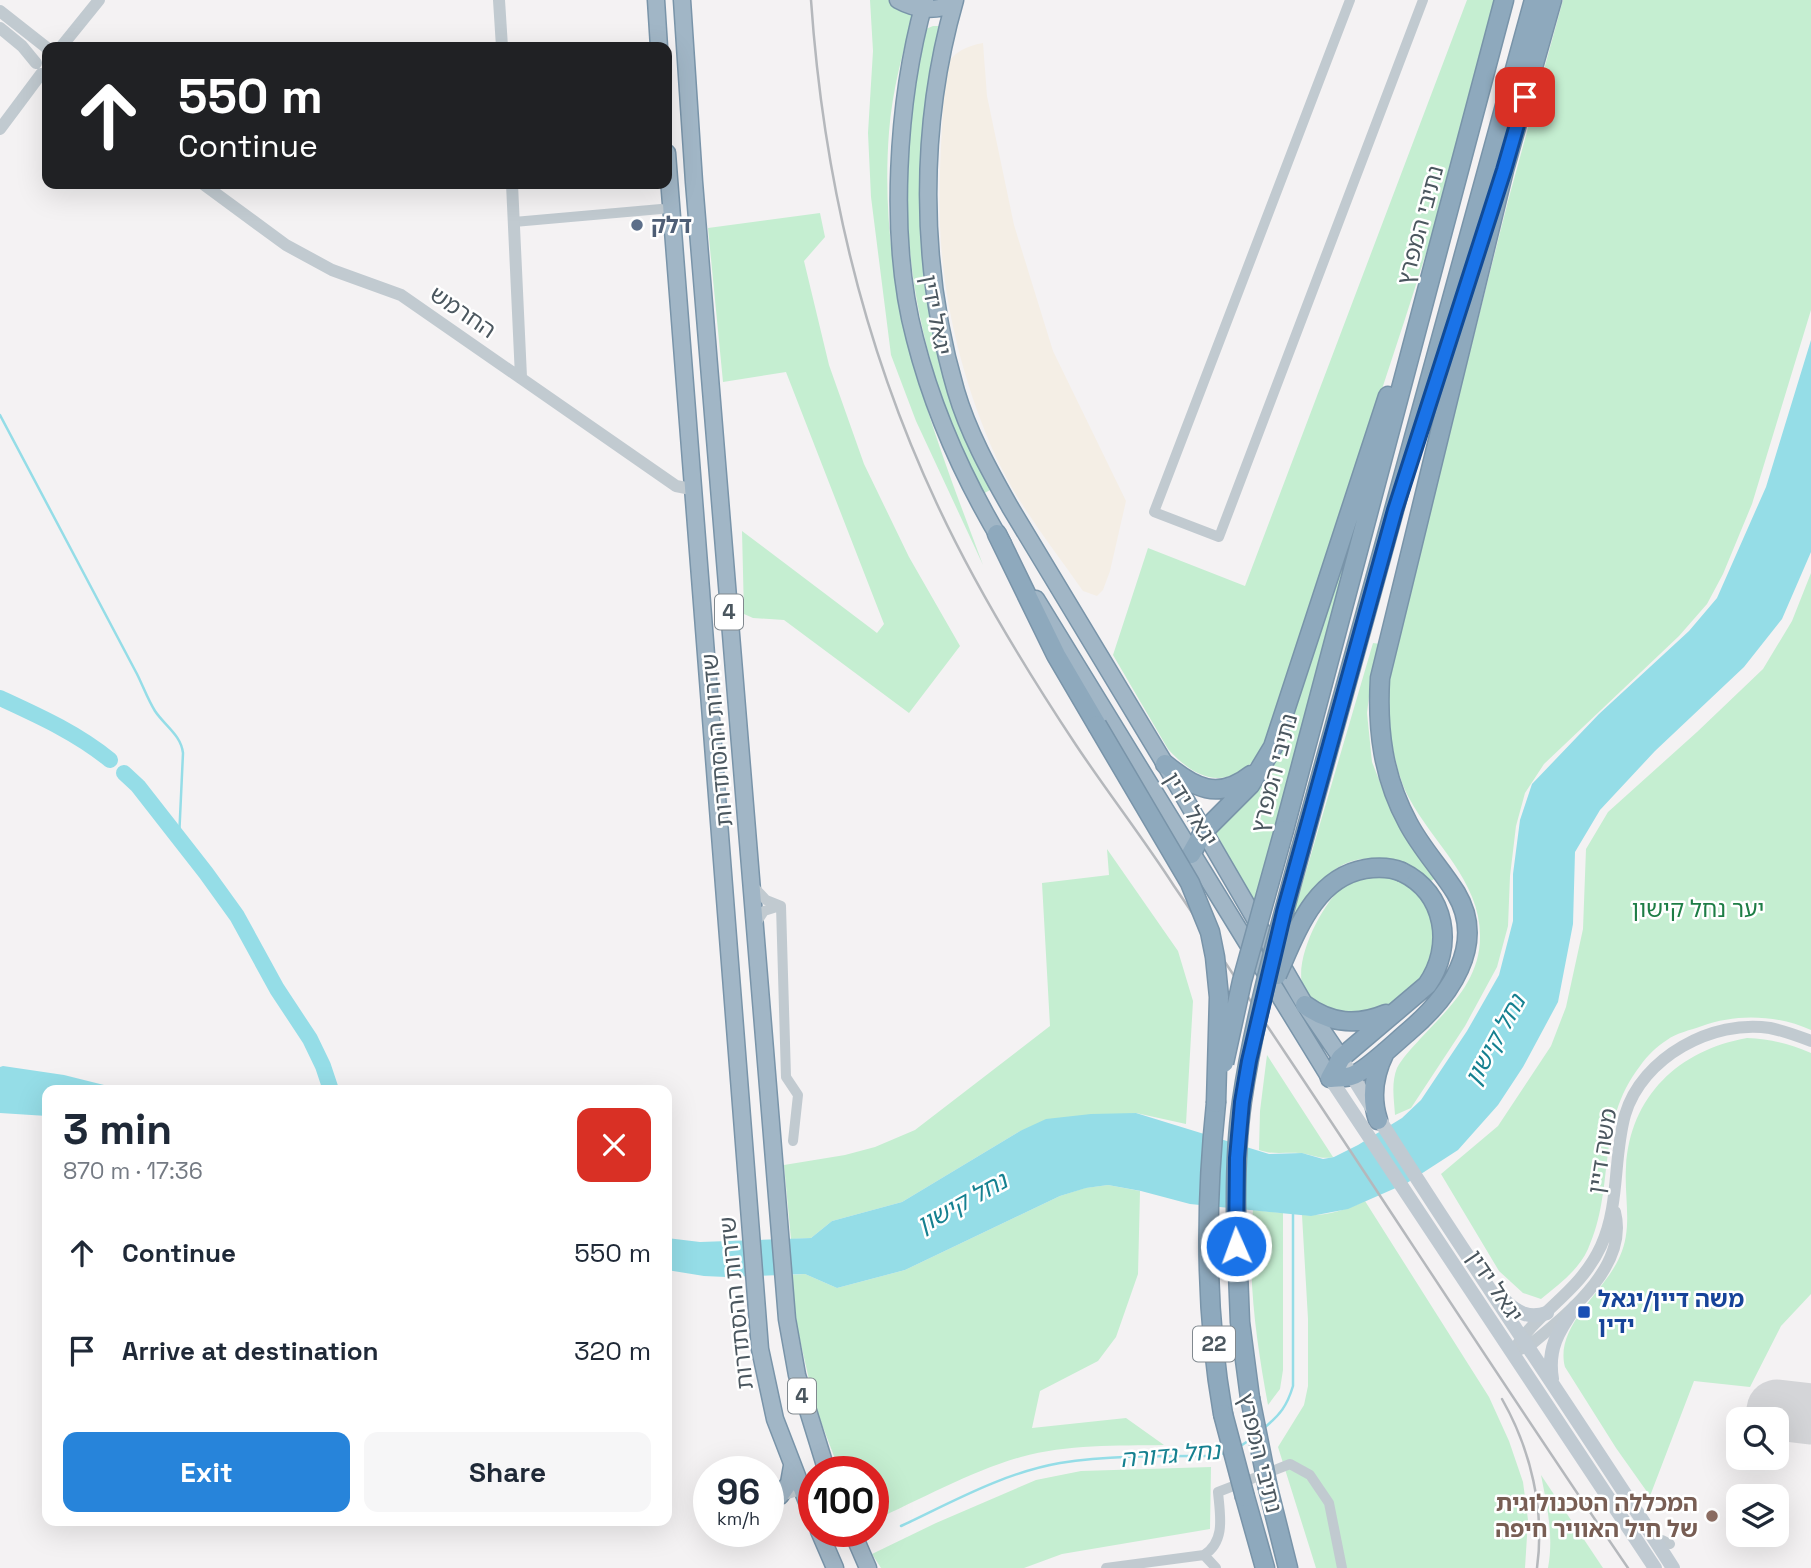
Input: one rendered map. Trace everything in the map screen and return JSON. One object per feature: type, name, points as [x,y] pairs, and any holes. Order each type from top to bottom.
[{"type":"highway","points":[[656,0],[659,42]]},
{"type":"highway","name":"שדרות ההסתדרות","points":[[682,0],[695,193],[779,1224],[788,1319],[797,1375],[819,1456]]},
{"type":"highway","points":[[898,0],[936,9],[955,1]]},
{"type":"highway","name":"נתיבי המפרץ","points":[[1265,1568],[1223,1414],[1216,1375],[1207,1226],[1216,1103],[1242,981],[1504,0]]},
{"type":"highway","name":"נתיבי המפרץ","points":[[1287,1562],[1268,1488],[1250,1398],[1241,1333],[1235,1219],[1242,1102],[1260,1013],[1301,849],[1534,0]]},
{"type":"highway","points":[[1329,1078],[1352,1076],[1429,1014],[1460,971],[1468,934],[1464,912],[1456,894],[1408,823],[1389,781],[1380,741],[1380,678],[1504,170],[1552,0]]},
{"type":"highway","name":"יגאל ידין","points":[[955,1],[937,81],[930,135],[929,174],[933,268],[942,331],[956,391],[991,474],[1165,764],[1305,1005],[1341,1058]]},
{"type":"highway","name":"יגאל ידין","points":[[924,4],[908,77],[901,133],[901,245],[914,336],[942,422],[997,534],[1329,1078]]},
{"type":"highway","points":[[1395,510],[1504,170]]},
{"type":"highway","name":"שדרות ההסתדרות","points":[[670,189],[757,1317],[765,1380],[775,1419],[792,1466],[798,1474]]},
{"type":"highway","points":[[1191,854],[1203,831],[1250,785],[1264,764],[1282,725],[1446,220]]},
{"type":"highway","points":[[997,534],[1056,655],[1190,883],[1210,932],[1219,997],[1216,1103]]},
{"type":"highway","points":[[1165,764],[1190,783],[1211,790],[1223,789],[1241,782],[1264,764]]},
{"type":"highway","points":[[1260,1013],[1304,916],[1338,878],[1353,871],[1393,869],[1426,888],[1437,905],[1442,922],[1441,959],[1435,973],[1410,1000],[1341,1058],[1329,1078]]},
{"type":"highway","points":[[1305,1005],[1322,1016],[1349,1023],[1366,1022],[1385,1015],[1410,1000]]},
{"type":"highway","points":[[1378,1120],[1373,1090],[1387,1050]]},
{"type":"highway","points":[[784,1488],[789,1483],[792,1466]]},
{"type":"highway","points":[[826,1547],[835,1568]]},
{"type":"highway","points":[[859,1547],[868,1568]]},
{"type":"main road","name":"יגאל ידין","points":[[1341,1058],[1378,1120],[1552,1384],[1663,1543],[1674,1568]]},
{"type":"main road","name":"יגאל ידין","points":[[1329,1078],[1655,1568]]},
{"type":"main road","points":[[1490,1287],[1524,1315],[1536,1317],[1547,1313]]},
{"type":"main road","points":[[1552,1384],[1550,1350],[1558,1332],[1575,1307]]},
{"type":"street","points":[[65,42],[99,0]]},
{"type":"street","points":[[499,0],[502,42]]},
{"type":"street","points":[[1350,0],[1154,512],[1219,537],[1423,0]]},
{"type":"street","points":[[0,11],[42,45]]},
{"type":"street","points":[[0,28],[22,46],[41,71]]},
{"type":"street","points":[[0,129],[41,71],[38,55],[42,52]]},
{"type":"street","name":"החרמש","points":[[210,189],[286,245],[332,270],[401,295],[676,486],[691,489]]},
{"type":"street","points":[[512,189],[521,377]]},
{"type":"street","points":[[514,222],[661,209]]},
{"type":"street","points":[[752,884],[766,900],[781,905]]},
{"type":"street","points":[[755,925],[764,911],[781,905]]},
{"type":"street","points":[[781,905],[786,1077],[798,1096],[793,1141]]},
{"type":"street","name":"משה דיין","points":[[1513,1352],[1575,1307],[1597,1279],[1614,1248],[1619,1149],[1626,1111],[1645,1079],[1662,1060],[1680,1047],[1698,1039],[1740,1028],[1768,1028],[1792,1033],[1811,1041]]},
{"type":"street","name":"משה דיין","points":[[1526,1341],[1547,1313],[1589,1268],[1614,1208]]},
{"type":"street","points":[[1106,1568],[1204,1555],[1213,1550],[1221,1529],[1218,1492],[1290,1464],[1310,1475],[1329,1503],[1342,1568]]},
{"type":"street","points":[[1204,1555],[1216,1568]]},
{"type":"green space","points":[[870,0],[891,0],[914,12],[898,71],[890,117],[887,190],[891,246],[899,300],[926,406],[983,565],[916,421],[891,355],[871,197],[868,133],[873,51]]},
{"type":"green space","points":[[1467,0],[1497,0],[1444,196],[1340,509],[1287,686],[1267,740],[1257,757],[1234,775],[1222,778],[1200,774],[1168,749],[1113,655],[1148,548],[1245,586]]},
{"type":"green space","points":[[1563,0],[1811,0],[1811,310],[1752,504],[1723,574],[1707,604],[1679,636],[1544,764],[1525,793],[1516,826],[1508,926],[1497,967],[1465,1026],[1411,1108],[1395,1115],[1393,1085],[1397,1068],[1468,981],[1479,953],[1480,937],[1473,898],[1454,864],[1419,815],[1399,773],[1390,727],[1390,678],[1399,632],[1508,201]]},
{"type":"green space","points":[[933,26],[942,26],[929,78],[923,132],[923,262],[942,358],[968,438],[990,490],[983,494],[942,399],[917,301],[910,251],[906,200],[911,97],[923,34]]},
{"type":"green space","points":[[820,213],[825,237],[804,261],[829,365],[864,464],[909,557],[960,646],[909,713],[784,620],[753,618],[744,614],[742,531],[877,633],[884,624],[786,372],[723,382],[708,228]]},
{"type":"green space","points":[[1349,541],[1355,542],[1256,906],[1214,829],[1281,747]]},
{"type":"green space","name":"יער נחל קישון","points":[[1811,573],[1811,1030],[1771,1019],[1729,1019],[1679,1034],[1656,1048],[1626,1088],[1617,1110],[1611,1133],[1602,1203],[1584,1257],[1568,1277],[1541,1299],[1523,1293],[1499,1271],[1441,1174],[1498,1126],[1551,1046],[1566,1007],[1583,929],[1586,849],[1608,812],[1763,669],[1792,621]]},
{"type":"green space","points":[[1373,643],[1380,644],[1372,672],[1367,713],[1372,762],[1393,815],[1436,878],[1429,882],[1379,860],[1360,859],[1336,868],[1326,876],[1293,916]]},
{"type":"green space","points":[[1107,849],[1178,951],[1193,1001],[1186,1124],[1136,1113],[1020,1131],[902,1202],[832,1221],[811,1238],[791,1239],[784,1165],[875,1147],[915,1130],[1050,1026],[1042,883],[1109,875]]},
{"type":"green space","points":[[1374,877],[1405,881],[1423,897],[1433,921],[1433,960],[1420,981],[1398,999],[1370,1011],[1342,1013],[1311,1000],[1303,989],[1303,958],[1316,923],[1335,895],[1351,882]]},
{"type":"green space","points":[[1747,1038],[1780,1042],[1811,1053],[1811,1294],[1781,1326],[1750,1387],[1694,1381],[1650,1496],[1565,1367],[1567,1337],[1613,1269],[1624,1245],[1627,1223],[1626,1167],[1630,1142],[1637,1119],[1648,1098],[1680,1065],[1722,1044]]},
{"type":"green space","points":[[1267,1055],[1333,1157],[1259,1150],[1260,1111]]},
{"type":"green space","points":[[1108,1185],[1140,1191],[1138,1274],[1116,1337],[1098,1361],[1040,1391],[1032,1428],[1126,1418],[1164,1445],[1074,1448],[1021,1457],[965,1478],[889,1514],[889,1456],[834,1456],[815,1406],[798,1331],[790,1275],[805,1274],[837,1288],[905,1270],[1060,1196],[1085,1188]]},
{"type":"green space","points":[[1365,1201],[1489,1397],[1509,1441],[1523,1482],[1528,1520],[1525,1568],[1316,1568],[1278,1447],[1304,1405],[1308,1386],[1308,1319],[1302,1215],[1334,1212]]},
{"type":"green space","points":[[1253,1210],[1283,1213],[1283,1370],[1280,1389],[1268,1405],[1254,1308],[1251,1259]]},
{"type":"green space","points":[[1211,1467],[1210,1529],[1062,1554],[1024,1568],[881,1568],[872,1554],[1036,1480],[1081,1471]]},
{"type":"green space","points":[[1541,1475],[1603,1568],[1548,1568],[1550,1533]]},
{"type":"sand","points":[[983,43],[987,96],[1014,225],[1053,351],[1126,501],[1110,571],[1103,590],[1097,596],[1083,591],[1036,526],[1005,475],[974,402],[951,315],[940,226],[945,67],[961,50]]},
{"type":"water","name":"נחל קישון","points":[[1811,340],[1811,552],[1782,619],[1744,667],[1655,751],[1600,810],[1575,852],[1573,924],[1558,1002],[1523,1067],[1498,1105],[1458,1150],[1407,1183],[1348,1209],[1311,1216],[1190,1204],[1108,1185],[1060,1196],[905,1270],[837,1288],[805,1274],[726,1277],[672,1271],[672,1239],[700,1242],[811,1238],[832,1221],[902,1202],[1020,1131],[1046,1119],[1136,1113],[1269,1154],[1302,1153],[1323,1159],[1334,1157],[1358,1145],[1402,1118],[1421,1100],[1467,1031],[1499,975],[1513,921],[1513,874],[1520,820],[1532,784],[1599,714],[1689,631],[1717,598],[1766,487]]},
{"type":"water","points":[[0,1067],[64,1075],[104,1085],[42,1085],[42,1116],[0,1113]]},
{"type":"waterway","points":[[0,415],[152,707],[182,747],[179,839]]},
{"type":"waterway","points":[[0,698],[71,733],[110,760]]},
{"type":"waterway","points":[[124,773],[138,786],[237,916],[277,989],[310,1039],[329,1085]]},
{"type":"waterway","name":"נחל גדורה","points":[[1264,1428],[1282,1410],[1293,1386],[1293,1211]]},
{"type":"waterway","name":"נחל גדורה","points":[[1239,1447],[1251,1439]]},
{"type":"waterway","name":"נחל גדורה","points":[[901,1526],[978,1489],[1018,1474],[1060,1463],[1137,1456],[1215,1456],[1226,1452]]},
{"type":"runway","points":[[1789,1411],[1811,1414]]},
{"type":"railway","points":[[811,0],[825,130],[851,258],[868,321],[911,444],[968,566],[1020,657],[1076,745],[1202,927],[1628,1568]]},
{"type":"railway","points":[[1502,1399],[1521,1439],[1533,1481],[1539,1524],[1537,1568]]},
{"type":"place","name":"דלק","points":[[637,225]]},
{"type":"place","name":"משה דיין/יגאל ידין","points":[[1584,1312]]},
{"type":"place","name":"המכללה הטכנולוגית של חיל האוויר חיפה","points":[[1712,1516]]},
{"type":"route","points":[[1236,1246],[1237,1158],[1242,1102],[1284,912],[1395,510],[1525,97]]}]
